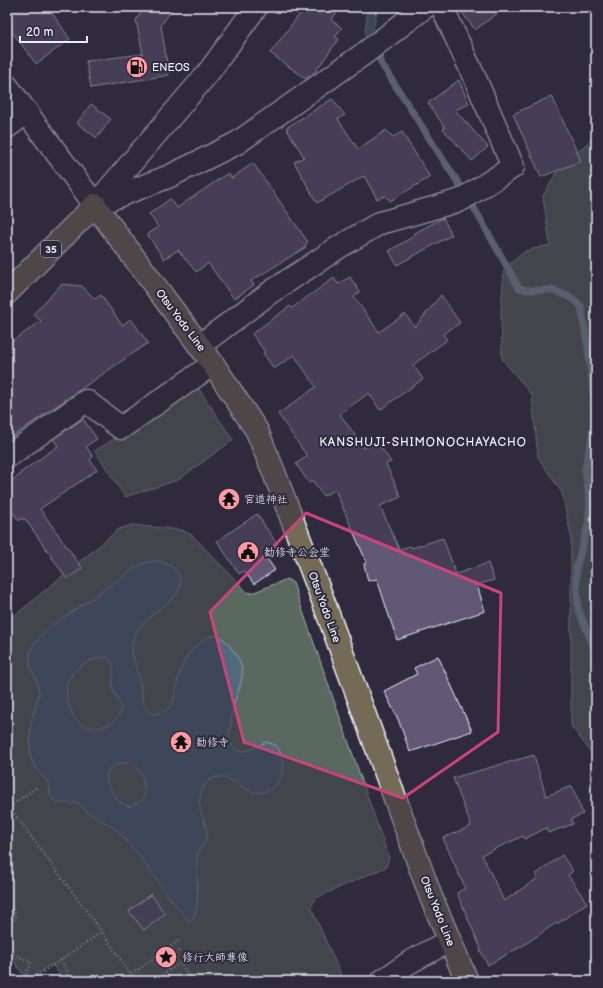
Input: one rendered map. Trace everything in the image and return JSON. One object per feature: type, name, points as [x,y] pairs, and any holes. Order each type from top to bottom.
[{"type":"main road","name":"Otsu Yodo Line","points":[[95,205],[200,345],[257,431],[321,596],[431,897],[467,981]]},
{"type":"main road","name":"35","points":[[7,293],[95,205]]},
{"type":"street","points":[[95,205],[170,176],[237,143],[373,47],[425,7]]},
{"type":"street","points":[[200,345],[271,292],[339,247],[380,223],[461,200],[513,167],[442,7]]},
{"type":"street","points":[[95,205],[208,73],[252,9]]},
{"type":"street","points":[[7,86],[95,205]]},
{"type":"street","points":[[7,127],[27,112]]},
{"type":"street","points":[[7,457],[86,401],[121,428],[213,364]]},
{"type":"street","points":[[382,981],[410,962],[449,941]]},
{"type":"path","points":[[37,787],[8,805],[102,932],[134,981]]},
{"type":"path","points":[[7,903],[16,915],[16,918],[7,924]]},
{"type":"path","points":[[7,944],[14,955],[30,961],[31,965],[26,973],[26,977],[31,980],[102,932]]},
{"type":"path","points":[[122,981],[178,941]]},
{"type":"path","points":[[172,956],[181,950]]},
{"type":"path","points":[[159,955],[170,970]]},
{"type":"path","points":[[61,960],[67,970],[68,981]]},
{"type":"path","points":[[163,981],[160,977],[180,963],[192,981]]},
{"type":"highlighted area","points":[[306,513],[501,593],[498,732],[403,798],[244,742],[210,612]]},
{"type":"green space","points":[[596,135],[596,759],[571,726],[571,536],[562,493],[538,457],[532,395],[502,359],[501,310],[504,269],[525,251],[550,245],[543,196],[558,170]]},
{"type":"green space","points":[[197,386],[233,440],[178,480],[125,497],[95,451]]},
{"type":"green space","name":"勧修寺","points":[[132,525],[182,530],[192,535],[247,592],[252,593],[287,579],[293,583],[389,858],[386,867],[316,898],[311,907],[341,975],[337,981],[65,981],[53,966],[50,965],[29,980],[26,979],[7,951],[7,923],[14,917],[7,905],[7,709],[9,706],[9,701],[7,698],[7,622],[119,529]]},
{"type":"water","points":[[368,7],[378,7],[373,29],[383,56],[381,63],[365,32]]},
{"type":"water","points":[[155,561],[162,562],[174,569],[180,578],[179,590],[175,597],[142,625],[133,639],[133,655],[140,683],[142,700],[147,710],[151,714],[164,712],[171,706],[181,668],[189,653],[206,638],[218,636],[223,639],[235,653],[239,660],[242,673],[242,679],[231,720],[229,736],[230,743],[236,750],[245,751],[266,742],[275,745],[278,748],[282,758],[282,773],[278,782],[272,788],[264,792],[257,793],[250,791],[230,780],[217,777],[210,780],[204,786],[201,794],[200,809],[207,833],[205,841],[198,852],[198,890],[196,910],[194,917],[189,921],[175,905],[138,854],[119,832],[87,812],[81,805],[76,803],[59,803],[54,801],[50,794],[49,783],[38,771],[30,755],[31,722],[39,693],[36,679],[30,667],[30,654],[33,646],[41,635],[53,625],[135,568],[145,563]],"holes":[[[107,657],[113,666],[113,690],[121,710],[119,715],[111,723],[100,727],[88,727],[77,721],[72,713],[68,703],[66,691],[67,685],[72,674],[80,666],[96,659]],[[120,763],[134,764],[142,775],[144,798],[130,807],[118,800],[112,793],[106,780],[108,770]]]},
{"type":"building","points":[[7,7],[48,7],[70,39],[36,64],[7,25]]},
{"type":"building","points":[[145,7],[174,7],[161,25],[169,75],[91,88],[86,61],[143,54],[136,20]]},
{"type":"building","points":[[305,7],[341,7],[331,20],[342,28],[335,37],[339,39],[314,73],[306,79],[270,53]]},
{"type":"building","points":[[458,7],[506,7],[475,30]]},
{"type":"building","points":[[459,80],[469,104],[455,110],[488,147],[472,161],[443,129],[445,128],[428,103]]},
{"type":"building","points":[[552,96],[581,161],[541,177],[513,114]]},
{"type":"building","points":[[332,99],[345,115],[338,119],[358,149],[386,130],[393,137],[402,132],[430,177],[390,201],[385,196],[377,199],[364,176],[317,203],[294,162],[304,157],[286,128]]},
{"type":"building","points":[[91,104],[111,119],[97,138],[77,123]]},
{"type":"building","points":[[253,163],[308,242],[305,244],[306,247],[251,281],[254,285],[234,299],[208,263],[196,272],[178,250],[164,259],[147,234],[158,227],[149,214],[170,199],[177,208],[228,173],[232,178]]},
{"type":"building","points":[[443,218],[452,235],[397,265],[389,251],[414,236],[413,234]]},
{"type":"building","points":[[350,277],[360,292],[354,297],[379,332],[405,314],[415,327],[441,295],[460,323],[443,334],[447,340],[413,365],[423,379],[380,410],[369,393],[340,414],[364,448],[376,440],[391,462],[386,464],[401,497],[380,506],[399,549],[411,546],[412,548],[443,538],[456,574],[488,563],[494,580],[477,585],[485,611],[397,640],[377,579],[368,581],[364,564],[367,563],[335,490],[323,496],[313,481],[309,483],[296,464],[307,456],[278,414],[316,387],[294,355],[274,369],[263,353],[265,352],[252,334],[290,306],[292,308],[334,278],[338,284]]},
{"type":"building","points":[[62,284],[82,286],[95,299],[101,295],[122,325],[131,319],[148,343],[7,440],[7,345],[41,321],[33,314]]},
{"type":"building","points":[[83,419],[97,439],[86,446],[93,457],[90,460],[97,470],[40,509],[82,568],[67,579],[25,519],[23,520],[22,518],[19,521],[7,504],[7,484],[58,446],[53,439]]},
{"type":"building","name":"勧修寺公会堂","points":[[257,514],[279,547],[265,556],[275,570],[254,584],[244,571],[239,574],[217,541]]},
{"type":"building","points":[[438,656],[472,731],[410,752],[398,719],[384,691],[417,674],[414,668]]},
{"type":"building","points":[[534,755],[546,796],[572,786],[583,814],[571,819],[573,824],[548,833],[546,828],[525,839],[523,836],[482,855],[504,901],[538,878],[535,875],[562,855],[573,871],[568,875],[587,903],[524,945],[488,965],[480,950],[481,949],[457,893],[465,888],[443,838],[471,826],[453,778]]},
{"type":"building","points":[[151,894],[165,914],[144,930],[129,911]]},
{"type":"waterway","points":[[378,54],[381,63],[473,206],[519,288],[528,290],[553,290],[572,298],[581,306],[588,348],[596,417],[585,469],[590,503],[588,525],[576,569],[578,608],[596,654]]},
{"type":"place","name":"ENEOS","points":[[137,67]]},
{"type":"place","name":"宮道神社","points":[[229,499]]},
{"type":"place","name":"勧修寺公会堂","points":[[248,552]]},
{"type":"place","name":"勧修寺","points":[[181,742]]},
{"type":"place","name":"修行大師尊像","points":[[166,957]]},
{"type":"district","name":"KANSHUJI-SHIMONOCHAYACHO","points":[[423,442]]}]
